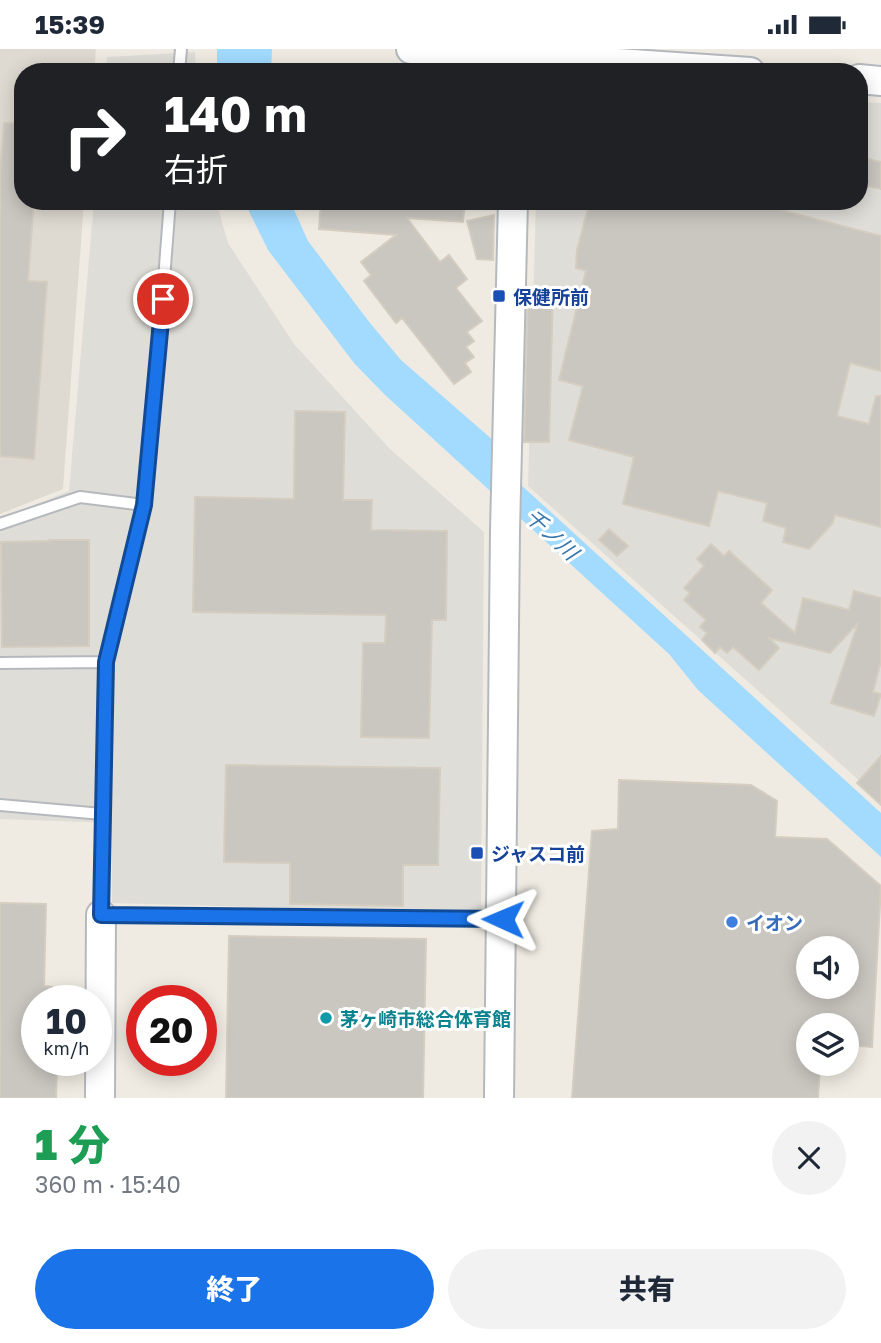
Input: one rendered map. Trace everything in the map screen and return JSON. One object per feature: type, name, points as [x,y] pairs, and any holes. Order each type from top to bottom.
[{"type":"street","points":[[411,49],[588,63]]},
{"type":"street","points":[[499,1098],[503,919],[505,531],[513,210]]},
{"type":"street","points":[[100,1098],[101,915]]},
{"type":"lane","points":[[169,210],[158,371],[144,505],[106,662],[101,915],[503,919]]},
{"type":"lane","points":[[0,524],[80,497],[144,505]]},
{"type":"lane","points":[[0,663],[106,662]]},
{"type":"lane","points":[[0,805],[102,814]]},
{"type":"shaded area","points":[[0,49],[96,49],[95,63],[14,63],[14,210],[83,210],[63,489],[0,514]]},
{"type":"shaded area","points":[[195,52],[196,63],[107,63],[107,57]]},
{"type":"shaded area","points":[[868,102],[881,103],[881,800],[528,486],[536,210],[868,210]]},
{"type":"shaded area","points":[[93,210],[219,210],[228,243],[294,344],[390,449],[484,532],[481,913],[112,903],[112,823],[0,819],[0,519],[69,491]]},
{"type":"water","points":[[217,49],[272,49],[271,63],[217,63]]},
{"type":"water","name":"千ノ川","points":[[248,210],[294,210],[308,241],[370,323],[401,360],[518,462],[520,484],[881,813],[881,857],[698,690],[669,654],[384,394],[354,363],[268,250]]},
{"type":"building","points":[[4,123],[14,124],[14,210],[33,210],[28,281],[47,282],[34,459],[0,456],[0,172]]},
{"type":"building","points":[[868,159],[881,162],[881,189],[868,186]]},
{"type":"building","points":[[320,210],[464,210],[463,222],[407,218],[440,262],[449,255],[467,279],[456,288],[482,321],[467,332],[474,341],[466,347],[474,357],[465,363],[471,372],[454,384],[402,318],[396,323],[364,281],[371,275],[361,262],[396,235],[319,229]]},
{"type":"building","points":[[588,210],[781,210],[881,236],[881,371],[850,363],[837,416],[869,424],[876,396],[881,396],[881,527],[835,515],[832,524],[809,549],[783,542],[786,528],[763,521],[767,503],[718,491],[709,526],[623,504],[634,457],[569,440],[583,386],[559,380],[586,271],[576,268],[577,250]]},
{"type":"building","points":[[494,215],[493,260],[477,259],[467,221]]},
{"type":"building","points":[[528,288],[553,289],[549,442],[524,442]]},
{"type":"building","points":[[295,411],[345,412],[343,500],[372,500],[371,530],[447,531],[446,620],[432,620],[429,738],[361,737],[363,643],[385,643],[386,615],[193,612],[195,497],[294,499]]},
{"type":"building","points":[[609,529],[628,546],[617,556],[599,540]]},
{"type":"building","points":[[89,540],[89,646],[2,647],[1,542]]},
{"type":"building","points":[[711,544],[724,556],[729,551],[772,590],[761,603],[795,633],[803,598],[849,610],[854,591],[881,598],[881,661],[873,692],[881,694],[874,716],[831,703],[858,623],[830,653],[769,638],[779,648],[759,670],[733,647],[727,653],[720,647],[715,653],[702,640],[707,633],[700,627],[706,620],[684,600],[690,593],[684,588],[704,566],[697,559]]},
{"type":"building","points":[[881,756],[881,805],[857,783]]},
{"type":"building","points":[[226,765],[440,768],[438,865],[403,865],[403,906],[290,904],[290,863],[224,862]]},
{"type":"building","name":"イオン","points":[[619,780],[751,785],[777,801],[775,837],[827,839],[881,886],[872,1047],[859,1046],[859,1013],[796,1013],[796,1076],[819,1076],[818,1098],[572,1098],[592,831],[618,829]]},
{"type":"building","points":[[0,903],[46,904],[44,985],[21,985],[21,1076],[57,1076],[56,1098],[0,1098]]},
{"type":"building","name":"茅ヶ崎市総合体育館","points":[[229,936],[426,939],[423,1098],[226,1098]]},
{"type":"place","name":"保健所前","points":[[499,296]]},
{"type":"place","name":"ジャスコ前","points":[[477,853]]},
{"type":"place","name":"イオン","points":[[732,922]]},
{"type":"place","name":"茅ヶ崎市総合体育館","points":[[326,1018]]},
{"type":"route","points":[[163,299],[144,505],[106,662],[101,915],[503,919]]}]
